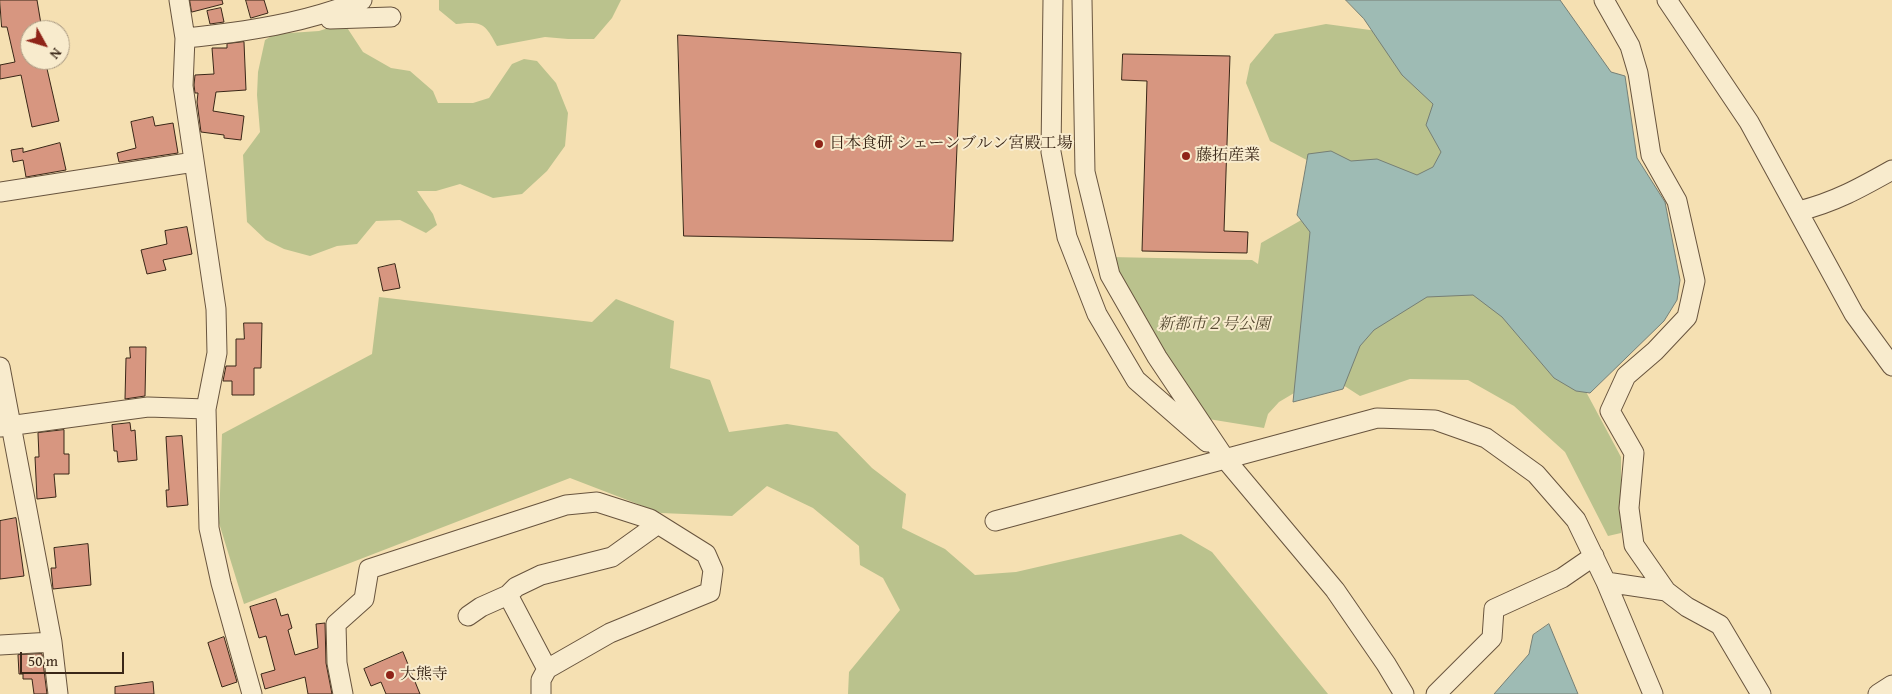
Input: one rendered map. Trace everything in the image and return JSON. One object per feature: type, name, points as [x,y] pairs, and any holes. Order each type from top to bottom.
[{"type":"street","points":[[179,0],[185,38],[184,86],[216,309],[217,353],[206,408],[210,528],[221,583],[252,694]]},
{"type":"street","points":[[185,38],[243,32],[340,9],[362,0]]},
{"type":"street","points":[[1053,0],[1051,152],[1068,237],[1097,314],[1136,380],[1226,460]]},
{"type":"street","points":[[1082,0],[1085,172],[1110,275],[1157,357],[1226,460],[1335,590],[1386,664],[1404,694]]},
{"type":"street","points":[[1604,0],[1630,46],[1638,73],[1651,155],[1677,201],[1695,281],[1687,317],[1655,351],[1626,376],[1610,411],[1634,453],[1628,508],[1634,545],[1666,591],[1687,607],[1720,625],[1761,694]]},
{"type":"street","points":[[1667,0],[1749,122],[1854,314],[1892,366]]},
{"type":"street","points":[[311,16],[316,20],[343,17],[391,17]]},
{"type":"street","points":[[0,192],[194,162]]},
{"type":"street","points":[[1799,211],[1825,205],[1892,170]]},
{"type":"street","points":[[0,367],[5,426],[52,642],[58,694]]},
{"type":"street","points":[[5,426],[148,406],[206,408]]},
{"type":"street","points":[[996,521],[1377,418],[1435,420],[1486,438],[1536,474],[1576,520],[1606,582],[1653,694]]},
{"type":"street","points":[[343,694],[337,663],[336,624],[364,598],[369,569],[566,505],[597,502],[650,519],[706,554],[713,570],[710,592],[610,633],[547,669],[542,680],[541,694]]},
{"type":"street","points":[[468,616],[480,607],[508,595],[516,587],[541,575],[612,557],[658,524]]},
{"type":"street","points":[[1436,694],[1492,638],[1494,608],[1562,578],[1594,556]]},
{"type":"street","points":[[1606,582],[1666,591]]},
{"type":"street","points":[[508,595],[547,669]]},
{"type":"street","points":[[0,644],[52,642]]},
{"type":"street","points":[[1878,694],[1892,685]]},
{"type":"green space","points":[[439,0],[621,0],[612,18],[594,39],[545,37],[497,46],[489,32],[482,25],[472,23],[456,24],[439,10]]},
{"type":"green space","name":"新都市２号公園","points":[[1410,0],[1486,271],[1562,347],[1621,457],[1621,533],[1608,536],[1565,452],[1514,406],[1468,380],[1410,379],[1360,396],[1326,374],[1279,402],[1268,414],[1264,428],[1196,417],[1110,257],[1252,260],[1258,264],[1261,243],[1326,206],[1330,172],[1270,141],[1246,83],[1250,64],[1275,34],[1326,24],[1392,33]]},
{"type":"green space","points":[[344,23],[363,52],[391,68],[410,71],[433,91],[438,103],[473,103],[489,98],[512,64],[524,59],[537,61],[556,83],[568,113],[565,146],[547,171],[522,194],[493,198],[460,184],[436,191],[417,191],[433,214],[437,225],[426,233],[400,220],[376,221],[357,244],[337,246],[310,256],[284,249],[266,240],[247,222],[243,155],[260,132],[257,95],[258,72],[265,40],[275,34],[319,31]]},
{"type":"green space","points":[[379,297],[592,322],[616,299],[674,321],[670,368],[710,380],[729,432],[787,424],[837,432],[872,468],[906,494],[902,528],[945,549],[975,575],[1016,572],[1181,534],[1212,552],[1328,694],[848,694],[849,672],[900,610],[883,578],[860,565],[859,546],[813,508],[767,486],[732,516],[661,513],[570,478],[244,604],[219,523],[222,434],[372,354]]},
{"type":"water","points":[[1346,0],[1560,0],[1611,72],[1625,76],[1637,158],[1665,202],[1680,280],[1677,300],[1664,321],[1590,393],[1576,391],[1554,378],[1502,317],[1473,295],[1427,297],[1374,330],[1360,346],[1343,389],[1293,402],[1310,232],[1297,215],[1308,154],[1331,151],[1351,161],[1377,159],[1417,175],[1433,167],[1441,152],[1426,125],[1433,104],[1402,75],[1364,19]]},
{"type":"water","points":[[1549,624],[1578,694],[1494,694],[1529,654],[1533,635]]},
{"type":"building","points":[[0,0],[37,0],[40,20],[20,20],[20,70],[47,70],[59,121],[32,127],[21,75],[0,79],[0,65],[15,62],[7,27],[2,27]]},
{"type":"building","points":[[190,0],[222,0],[223,4],[192,12]]},
{"type":"building","points":[[246,0],[264,0],[268,13],[251,18]]},
{"type":"building","points":[[221,8],[224,22],[210,24],[207,11]]},
{"type":"building","name":"日本食研 シェーンブルン宮殿工場","points":[[678,35],[961,53],[953,241],[684,236]]},
{"type":"building","points":[[244,42],[246,90],[216,92],[213,111],[244,116],[241,140],[224,138],[224,135],[201,132],[197,102],[198,93],[195,93],[194,85],[195,75],[214,74],[212,48],[227,48],[227,44]]},
{"type":"building","name":"藤拓産業","points":[[1123,54],[1230,56],[1224,231],[1248,232],[1247,253],[1142,251],[1147,81],[1122,80]]},
{"type":"building","points":[[153,117],[155,126],[173,123],[178,153],[119,162],[117,153],[136,148],[131,122]]},
{"type":"building","points":[[60,143],[66,170],[26,177],[23,160],[13,162],[11,150],[23,148],[23,152]]},
{"type":"building","points":[[187,227],[192,254],[163,260],[166,270],[147,274],[141,250],[167,244],[165,231]]},
{"type":"building","points":[[395,264],[400,288],[383,291],[378,268]]},
{"type":"building","points":[[244,323],[262,323],[261,368],[254,368],[254,395],[232,395],[232,381],[223,381],[226,366],[236,366],[236,339],[244,339]]},
{"type":"building","points":[[130,347],[146,347],[145,396],[125,399],[126,358],[130,358]]},
{"type":"building","points":[[130,423],[131,431],[135,430],[137,460],[118,462],[117,451],[114,451],[112,425]]},
{"type":"building","points":[[64,430],[64,454],[69,454],[69,474],[54,474],[56,497],[37,499],[35,457],[39,457],[38,433]]},
{"type":"building","points":[[182,436],[188,505],[167,507],[166,490],[169,490],[166,437]]},
{"type":"building","points":[[16,518],[24,576],[0,579],[0,521]]},
{"type":"building","points":[[88,544],[91,585],[53,589],[51,568],[56,568],[54,548]]},
{"type":"building","points":[[276,599],[281,616],[288,614],[292,628],[288,630],[295,655],[318,648],[316,624],[325,623],[326,663],[332,694],[308,694],[305,677],[265,689],[261,674],[275,670],[266,636],[259,638],[250,607]]},
{"type":"building","points":[[224,637],[237,682],[222,687],[208,643]]},
{"type":"building","name":"大熊寺","points":[[403,652],[420,694],[386,694],[381,682],[371,686],[364,669]]},
{"type":"building","points":[[42,654],[47,694],[34,694],[32,679],[23,679],[23,674],[19,674],[18,655]]},
{"type":"building","points":[[153,682],[154,694],[115,694],[115,687]]},
{"type":"place","name":"日本食研 シェーンブルン宮殿工場","points":[[819,144]]},
{"type":"place","name":"藤拓産業","points":[[1186,156]]},
{"type":"place","name":"大熊寺","points":[[390,675]]}]
